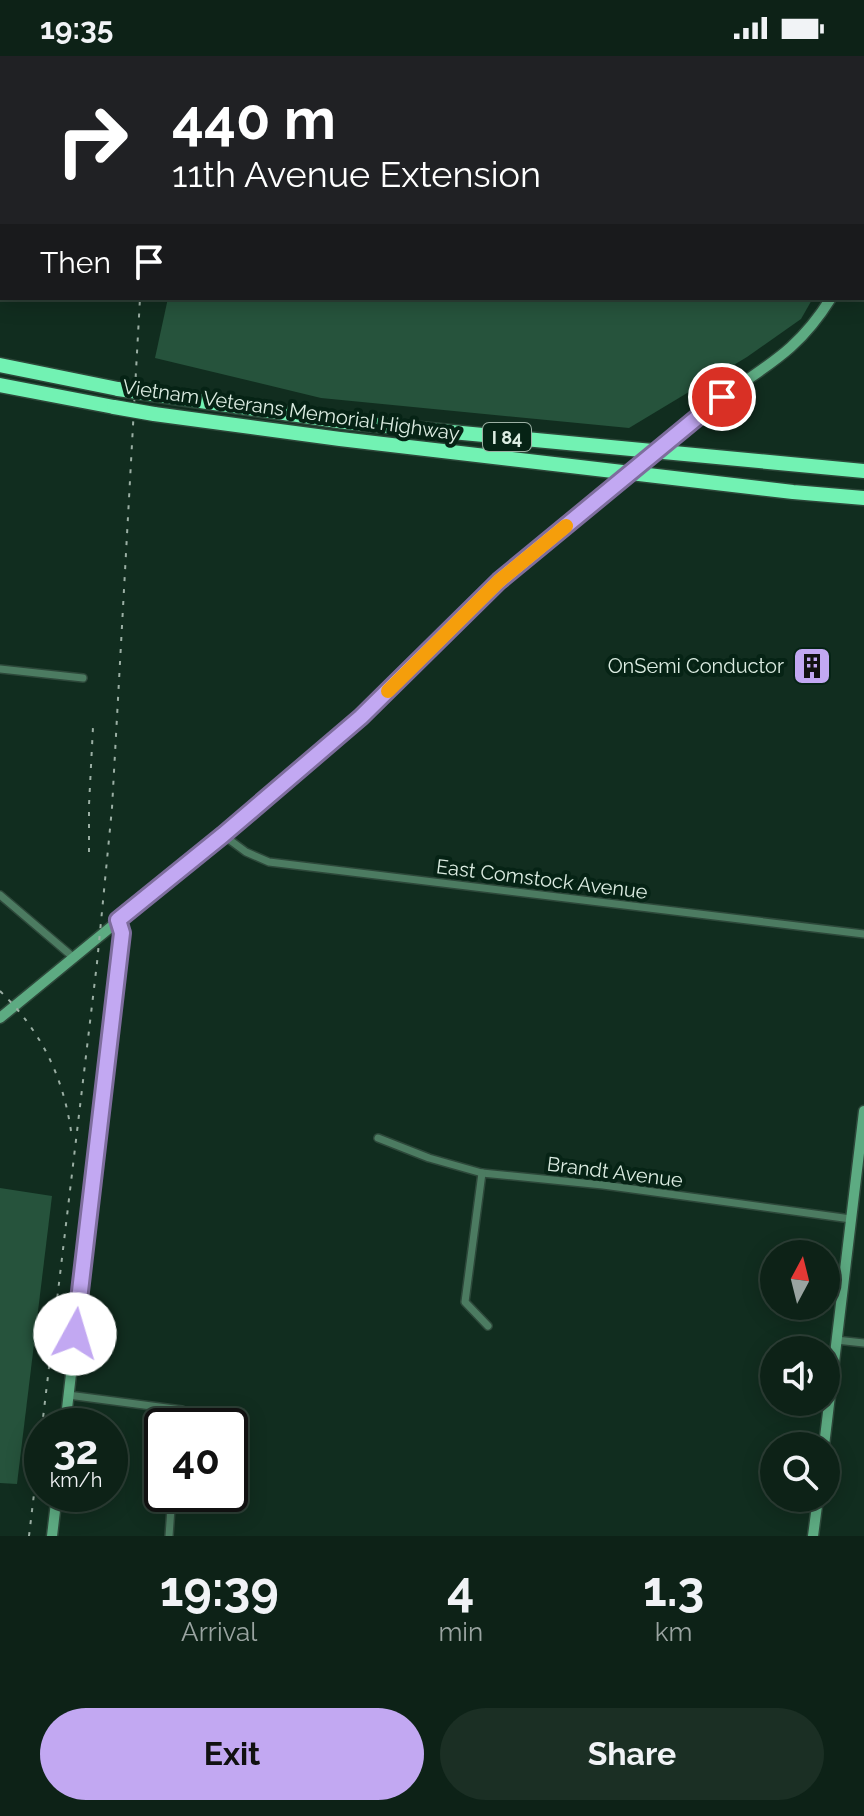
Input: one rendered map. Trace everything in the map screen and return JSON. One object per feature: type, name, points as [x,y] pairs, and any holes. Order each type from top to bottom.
[{"type":"highway","name":"Vietnam Veterans Memorial Highway","points":[[0,365],[118,389],[345,422],[864,471]]},
{"type":"highway","name":"Vietnam Veterans Memorial Highway","points":[[0,385],[154,414],[340,439],[864,498]]},
{"type":"street","points":[[0,1018],[223,835],[369,709],[499,581],[722,397],[787,352],[812,326],[830,300]]},
{"type":"street","points":[[0,669],[83,678]]},
{"type":"street","name":"East Comstock Avenue","points":[[223,835],[246,852],[269,862],[864,934]]},
{"type":"street","points":[[0,895],[73,957]]},
{"type":"street","points":[[67,1408],[122,933],[118,920]]},
{"type":"street","points":[[836,1336],[864,1111]]},
{"type":"street","name":"Brandt Avenue","points":[[378,1138],[429,1158],[482,1173],[603,1185],[851,1219]]},
{"type":"street","points":[[482,1173],[465,1302],[488,1326]]},
{"type":"street","points":[[840,1340],[864,1343]]},
{"type":"street","points":[[68,1395],[167,1408]]},
{"type":"street","points":[[52,1536],[55,1512]]},
{"type":"street","points":[[169,1536],[171,1512]]},
{"type":"street","points":[[813,1536],[816,1512]]},
{"type":"green space","points":[[168,300],[812,300],[801,319],[747,357],[629,428],[321,398],[155,358]]},
{"type":"green space","points":[[0,1188],[52,1196],[17,1484],[0,1483]]},
{"type":"railway","points":[[29,1536],[97,963],[112,808],[140,300]]},
{"type":"railway","points":[[89,852],[93,727]]},
{"type":"railway","points":[[0,991],[27,1021],[48,1055],[62,1091],[71,1131]]},
{"type":"slow traffic","points":[[388,691],[499,581],[566,526]]},
{"type":"place","name":"OnSemi Conductor","points":[[812,666]]},
{"type":"route","points":[[75,1334],[122,933],[118,920],[361,717],[499,581],[722,397]]}]
